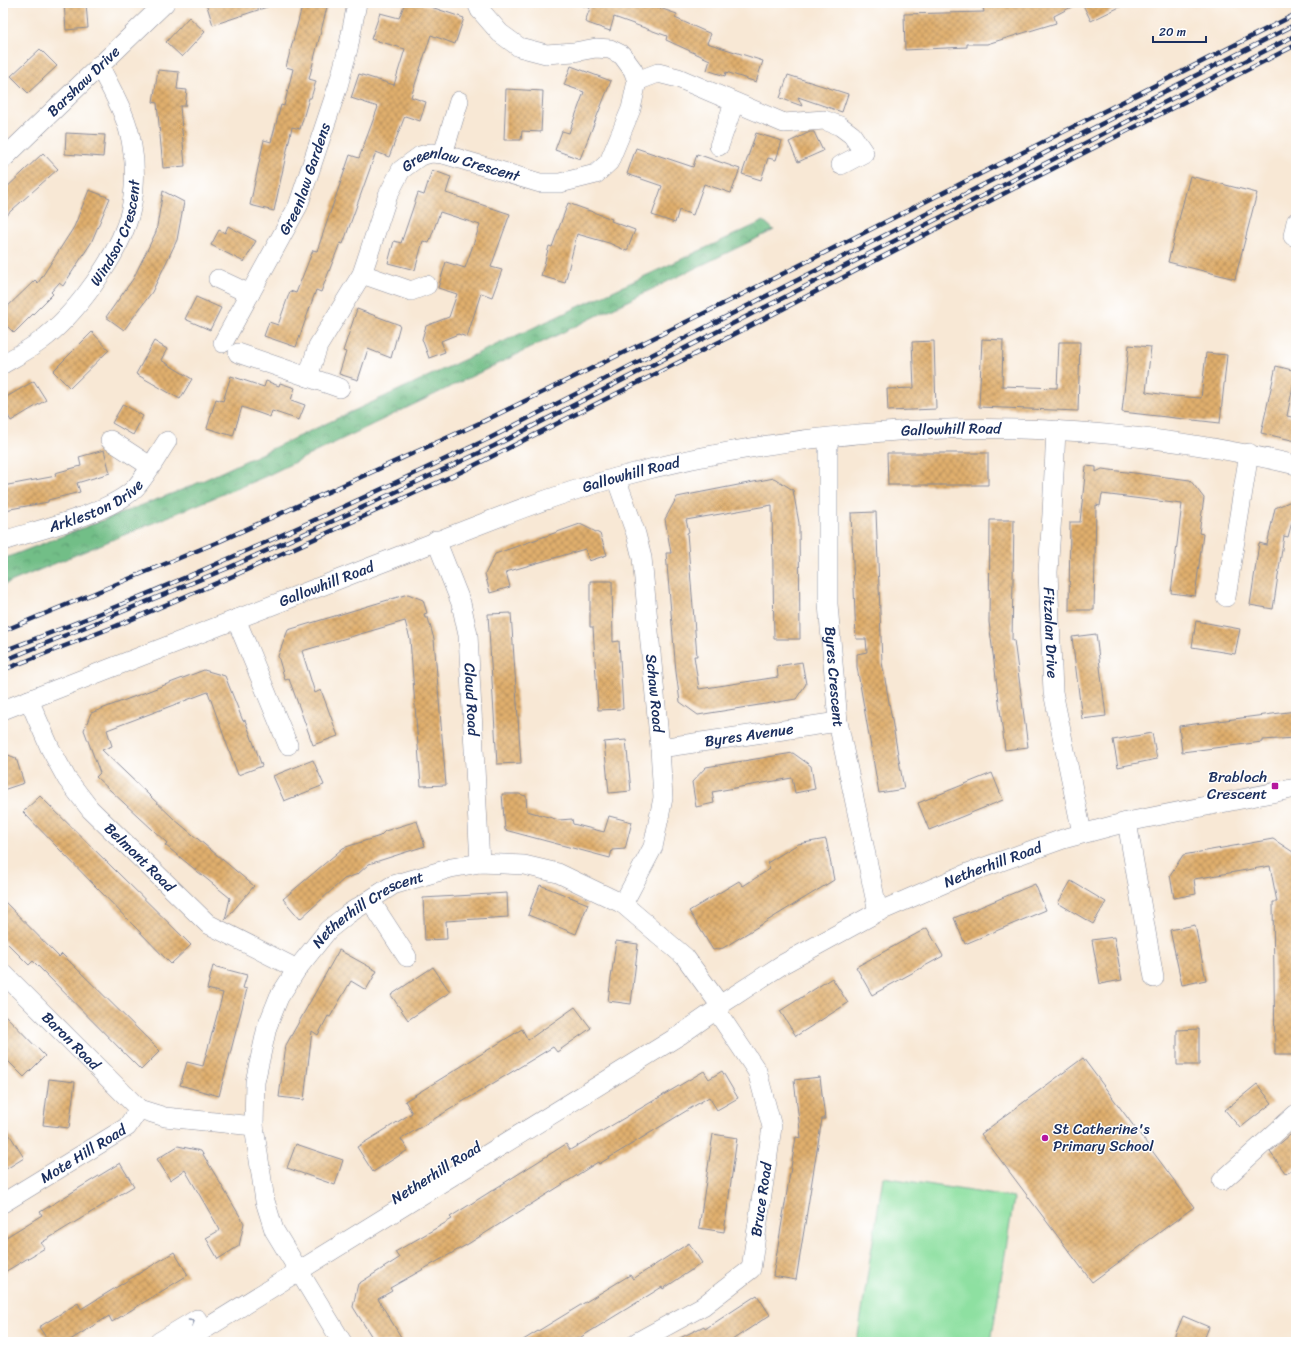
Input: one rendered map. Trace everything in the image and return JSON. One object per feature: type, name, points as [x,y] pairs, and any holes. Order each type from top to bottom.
[{"type":"street","name":"Barshaw Drive","points":[[3,159],[165,3]]},
{"type":"street","name":"Greenlaw Gardens","points":[[308,377],[231,348],[250,294],[298,206],[338,86],[358,3]]},
{"type":"street","points":[[477,3],[480,10],[500,33],[519,47],[546,54],[574,52],[596,48],[610,49],[622,55],[633,70],[637,81],[658,73],[678,78],[784,123],[824,120],[840,126],[852,135],[864,153],[841,165]]},
{"type":"street","name":"Windsor Crescent","points":[[3,364],[40,342],[68,316],[92,287],[120,239],[130,212],[134,184],[132,146],[121,108],[99,65]]},
{"type":"street","name":"Greenlaw Crescent","points":[[308,377],[318,346],[362,274],[388,195],[401,170],[420,156],[431,153],[443,154],[540,183],[560,183],[596,174],[609,162],[620,138],[631,109],[637,81]]},
{"type":"street","points":[[443,154],[459,100]]},
{"type":"street","points":[[719,146],[734,102]]},
{"type":"street","points":[[1296,222],[1293,236],[1296,236]]},
{"type":"street","points":[[362,274],[410,291],[427,285]]},
{"type":"street","points":[[218,279],[250,294]]},
{"type":"street","points":[[308,377],[340,388]]},
{"type":"street","name":"Gallowhill Road","points":[[3,710],[436,540],[533,504],[616,478],[752,448],[828,438],[923,430],[1056,430],[1180,442],[1249,454],[1296,465]]},
{"type":"street","name":"Fitzalan Drive","points":[[1056,430],[1048,572],[1053,692],[1082,833]]},
{"type":"street","name":"Byres Crescent","points":[[828,438],[828,604],[838,722],[878,912]]},
{"type":"street","points":[[110,440],[150,466]]},
{"type":"street","name":"Arkleston Drive","points":[[3,541],[88,513],[118,500],[136,487],[167,441]]},
{"type":"street","points":[[1226,598],[1249,454]]},
{"type":"street","name":"Schaw Road","points":[[616,478],[636,534],[642,558],[660,748],[663,798],[653,847],[623,904]]},
{"type":"street","name":"Claud Road","points":[[436,540],[461,603],[468,634],[480,863]]},
{"type":"street","points":[[236,618],[288,745]]},
{"type":"street","name":"Belmont Road","points":[[29,700],[50,748],[67,779],[90,809],[208,924],[297,969]]},
{"type":"street","name":"Byres Avenue","points":[[660,748],[838,722]]},
{"type":"street","name":"Netherhill Road","points":[[184,1342],[296,1266],[672,1026],[718,1007],[783,964],[878,912],[968,873],[1082,833],[1127,822],[1296,788]]},
{"type":"street","points":[[1127,822],[1154,978]]},
{"type":"street","name":"Netherhill Crescent","points":[[342,1342],[274,1230],[265,1201],[254,1126],[254,1082],[266,1027],[279,997],[297,969],[328,930],[393,885],[451,868],[480,863],[524,865],[558,874],[623,904],[685,957],[718,1007]]},
{"type":"street","points":[[370,900],[407,957]]},
{"type":"street","name":"Baron Road","points":[[3,973],[139,1109]]},
{"type":"street","name":"Bruce Road","points":[[637,1342],[703,1306],[751,1269],[772,1127],[757,1071],[718,1007]]},
{"type":"street","points":[[139,1109],[165,1117],[254,1126]]},
{"type":"street","name":"Mote Hill Road","points":[[3,1203],[127,1127],[139,1109]]},
{"type":"street","points":[[1222,1181],[1296,1114]]},
{"type":"street","name":"Netherhill Road","points":[[159,1342],[296,1266]]},
{"type":"green space","points":[[764,221],[774,230],[264,477],[3,585],[3,559],[189,487]]},
{"type":"green space","points":[[883,1177],[1014,1198],[991,1342],[857,1342]]},
{"type":"building","points":[[64,3],[86,3],[88,28],[66,30]]},
{"type":"building","points":[[206,3],[270,3],[270,6],[213,25]]},
{"type":"building","points":[[303,3],[328,3],[309,79],[316,81],[311,98],[309,98],[300,129],[292,127],[274,211],[250,205],[264,140],[271,142],[281,105],[284,106],[293,69],[286,67]]},
{"type":"building","points":[[405,3],[419,3],[464,18],[455,44],[431,35],[411,97],[426,102],[420,121],[405,116],[389,157],[376,152],[343,244],[340,243],[321,292],[316,290],[296,347],[264,336],[269,322],[278,325],[290,291],[296,293],[313,250],[317,251],[350,155],[359,158],[378,107],[351,98],[359,74],[394,85],[405,49],[371,39],[380,13],[399,18]]},
{"type":"building","points":[[581,3],[645,3],[677,14],[675,18],[711,34],[707,43],[763,61],[756,82],[726,72],[725,76],[707,70],[710,60],[666,40],[667,36],[614,17],[610,31],[585,22],[590,8],[581,5]]},
{"type":"building","points":[[999,3],[1079,3],[1054,16],[1056,23],[987,44],[967,44],[967,47],[905,50],[904,14],[984,12],[983,7]]},
{"type":"building","points":[[1082,3],[1128,3],[1091,21]]},
{"type":"building","points":[[189,17],[205,32],[182,57],[166,42]]},
{"type":"building","points":[[40,49],[57,66],[28,93],[11,76]]},
{"type":"building","points":[[571,66],[611,81],[580,159],[555,150],[562,131],[569,133],[584,92],[564,85]]},
{"type":"building","points":[[158,70],[179,72],[177,89],[187,90],[185,106],[180,106],[185,166],[163,168],[157,103],[153,102]]},
{"type":"building","points":[[788,75],[848,94],[842,112],[798,97],[802,106],[780,98]]},
{"type":"building","points":[[506,89],[543,91],[541,132],[522,131],[521,140],[504,140]]},
{"type":"building","points":[[810,132],[814,132],[823,151],[798,162],[789,142]]},
{"type":"building","points":[[66,133],[105,135],[103,157],[65,154]]},
{"type":"building","points":[[756,133],[782,141],[776,160],[768,158],[761,180],[742,174]]},
{"type":"building","points":[[636,148],[693,167],[697,154],[740,169],[731,193],[704,184],[693,215],[679,210],[675,223],[652,215],[662,186],[627,174]]},
{"type":"building","points":[[43,153],[58,169],[3,218],[3,191]]},
{"type":"building","points":[[432,170],[451,177],[446,193],[510,214],[491,267],[502,270],[492,297],[481,293],[467,337],[458,334],[441,341],[445,352],[429,358],[422,339],[426,326],[449,317],[457,294],[438,288],[446,262],[465,268],[480,225],[440,212],[429,243],[423,241],[415,270],[388,263],[394,241],[401,243],[418,193],[424,195]]},
{"type":"building","points":[[1190,176],[1257,193],[1235,279],[1168,262]]},
{"type":"building","points":[[89,190],[110,198],[91,243],[63,286],[59,283],[51,292],[53,294],[14,333],[3,322],[3,311],[35,280],[38,283],[74,227]]},
{"type":"building","points":[[163,191],[184,202],[177,240],[152,292],[124,330],[106,317],[133,279],[156,232]]},
{"type":"building","points":[[568,203],[612,219],[611,221],[635,230],[627,251],[609,243],[577,234],[565,283],[541,276],[549,246],[552,247]]},
{"type":"building","points":[[228,226],[256,241],[244,262],[211,245],[219,230],[225,233]]},
{"type":"building","points":[[196,297],[221,308],[210,330],[185,319]]},
{"type":"building","points":[[357,309],[400,325],[391,358],[368,349],[358,380],[339,374],[346,352],[343,351]]},
{"type":"building","points":[[92,332],[109,350],[70,388],[53,371]]},
{"type":"building","points":[[982,339],[1003,340],[1002,386],[1057,388],[1059,342],[1080,342],[1078,411],[979,407]]},
{"type":"building","points":[[154,341],[167,349],[161,360],[192,379],[180,399],[136,374]]},
{"type":"building","points":[[934,341],[936,409],[888,411],[887,389],[914,388],[912,342]]},
{"type":"building","points":[[1129,345],[1151,347],[1146,392],[1174,396],[1201,398],[1206,353],[1227,355],[1220,423],[1122,412]]},
{"type":"building","points":[[1276,366],[1296,371],[1287,416],[1296,418],[1296,441],[1261,433]]},
{"type":"building","points":[[231,376],[264,387],[266,381],[279,386],[280,383],[295,388],[291,400],[305,405],[299,420],[272,411],[270,417],[242,407],[233,436],[207,428],[216,399],[223,401]]},
{"type":"building","points":[[34,381],[46,400],[11,421],[3,408],[3,399]]},
{"type":"building","points":[[123,404],[143,416],[133,435],[112,423]]},
{"type":"building","points":[[104,450],[110,473],[77,483],[80,492],[48,500],[48,502],[5,510],[3,503],[3,486],[56,476],[55,473],[81,466],[79,457]]},
{"type":"building","points":[[887,453],[988,453],[988,485],[888,485]]},
{"type":"building","points":[[1086,466],[1096,467],[1096,472],[1102,469],[1190,480],[1204,498],[1199,533],[1203,534],[1195,596],[1171,593],[1182,504],[1102,494],[1100,506],[1096,505],[1094,610],[1069,610],[1070,522],[1080,522]]},
{"type":"building","points":[[774,478],[793,490],[799,523],[800,639],[774,639],[772,505],[686,520],[689,532],[687,533],[697,656],[694,656],[699,689],[778,677],[777,666],[802,662],[806,684],[796,699],[698,715],[680,702],[666,553],[671,553],[665,519],[677,497]]},
{"type":"building","points":[[1296,499],[1296,523],[1292,522],[1288,537],[1284,536],[1273,609],[1250,605],[1259,543],[1267,545],[1275,508]]},
{"type":"building","points":[[876,512],[882,662],[904,789],[879,793],[857,667],[857,654],[867,652],[866,639],[856,639],[851,513]]},
{"type":"building","points":[[990,520],[1014,520],[1012,641],[1014,640],[1028,747],[1005,750],[989,622]]},
{"type":"building","points":[[580,524],[600,534],[607,555],[589,561],[585,549],[506,572],[510,587],[490,593],[485,574],[495,554]]},
{"type":"building","points":[[590,581],[612,581],[613,642],[619,641],[623,709],[598,710],[593,627],[590,627]]},
{"type":"building","points":[[408,594],[423,600],[427,613],[424,614],[425,618],[428,618],[434,639],[446,785],[421,786],[410,639],[405,621],[302,651],[315,693],[321,690],[338,736],[313,745],[289,679],[285,680],[278,656],[288,630]]},
{"type":"building","points":[[511,613],[521,763],[497,764],[488,614]]},
{"type":"building","points":[[1196,621],[1240,629],[1235,654],[1192,647]]},
{"type":"building","points":[[1096,634],[1106,716],[1082,719],[1072,637]]},
{"type":"building","points":[[204,670],[225,676],[243,721],[245,720],[262,766],[238,775],[208,692],[107,730],[112,746],[102,750],[174,819],[254,886],[225,920],[230,898],[165,845],[167,843],[96,777],[100,773],[84,730],[91,713]]},
{"type":"building","points":[[1296,711],[1296,738],[1262,740],[1262,742],[1182,752],[1179,726]]},
{"type":"building","points":[[1152,733],[1157,759],[1118,767],[1113,740]]},
{"type":"building","points":[[626,740],[631,791],[609,793],[604,742]]},
{"type":"building","points":[[3,753],[16,758],[24,783],[3,790]]},
{"type":"building","points":[[793,753],[811,766],[815,789],[795,793],[792,778],[712,792],[714,803],[696,807],[692,782],[706,767]]},
{"type":"building","points":[[313,760],[324,785],[284,801],[273,776]]},
{"type":"building","points":[[992,773],[1003,800],[929,830],[918,803]]},
{"type":"building","points":[[502,794],[519,794],[526,796],[527,811],[559,820],[572,819],[573,824],[604,832],[609,816],[632,822],[625,849],[612,850],[610,858],[505,830]]},
{"type":"building","points":[[40,796],[191,945],[171,964],[23,812]]},
{"type":"building","points":[[417,821],[425,846],[369,864],[358,874],[344,879],[300,919],[283,899],[343,848],[380,836],[385,831]]},
{"type":"building","points":[[826,839],[834,880],[723,948],[713,950],[689,911],[739,881],[743,886],[770,869],[767,863],[798,844]]},
{"type":"building","points":[[1273,839],[1293,852],[1296,872],[1296,1055],[1275,1055],[1273,902],[1277,902],[1270,866],[1194,879],[1196,894],[1174,898],[1170,875],[1183,855]]},
{"type":"building","points":[[1071,881],[1106,902],[1093,924],[1058,903]]},
{"type":"building","points":[[1035,884],[1046,910],[965,944],[954,918]]},
{"type":"building","points":[[540,885],[588,904],[576,934],[528,915]]},
{"type":"building","points":[[507,893],[508,917],[446,921],[447,939],[425,940],[423,898]]},
{"type":"building","points":[[3,900],[59,957],[62,954],[160,1051],[141,1070],[33,961],[29,965],[3,939]]},
{"type":"building","points":[[1195,925],[1206,980],[1182,985],[1170,930]]},
{"type":"building","points":[[927,928],[943,956],[872,995],[856,967]]},
{"type":"building","points":[[1114,937],[1122,980],[1100,984],[1092,940]]},
{"type":"building","points":[[616,941],[638,944],[631,1004],[608,1001]]},
{"type":"building","points":[[339,950],[377,971],[366,990],[351,981],[330,1017],[328,1016],[318,1035],[312,1031],[304,1100],[279,1097],[286,1045]]},
{"type":"building","points":[[213,966],[247,975],[243,988],[247,989],[219,1096],[180,1085],[187,1062],[203,1066],[223,993],[207,989]]},
{"type":"building","points":[[433,967],[450,992],[408,1020],[391,995]]},
{"type":"building","points":[[832,978],[848,1003],[796,1036],[780,1011]]},
{"type":"building","points":[[575,1007],[591,1028],[557,1052],[553,1047],[401,1139],[408,1150],[373,1172],[357,1147],[412,1113],[405,1101],[522,1029],[528,1040]]},
{"type":"building","points":[[3,1013],[45,1056],[24,1077],[3,1056]]},
{"type":"building","points":[[1199,1029],[1199,1065],[1177,1065],[1177,1030]]},
{"type":"building","points":[[1083,1058],[1194,1207],[1092,1282],[981,1134]]},
{"type":"building","points":[[704,1071],[709,1079],[722,1071],[738,1098],[717,1110],[709,1097],[599,1164],[598,1162],[468,1244],[390,1288],[392,1291],[378,1299],[404,1342],[375,1342],[353,1307],[356,1292],[358,1284],[399,1258],[395,1252],[452,1219],[450,1217],[566,1144],[570,1150]]},
{"type":"building","points":[[820,1077],[825,1119],[822,1119],[796,1280],[773,1276],[796,1137],[801,1138],[794,1080]]},
{"type":"building","points":[[49,1079],[75,1082],[69,1128],[43,1125]]},
{"type":"building","points":[[1257,1084],[1272,1103],[1240,1128],[1225,1110]]},
{"type":"building","points":[[3,1124],[24,1158],[3,1171]]},
{"type":"building","points":[[1296,1130],[1296,1166],[1286,1174],[1270,1152]]},
{"type":"building","points":[[713,1134],[737,1138],[724,1232],[699,1228]]},
{"type":"building","points":[[296,1144],[343,1160],[335,1185],[287,1168]]},
{"type":"building","points":[[178,1146],[201,1151],[244,1223],[239,1246],[218,1259],[206,1238],[220,1230],[185,1170],[170,1180],[157,1159]]},
{"type":"building","points":[[120,1163],[134,1186],[41,1243],[45,1248],[3,1273],[3,1239],[42,1215],[40,1212]]},
{"type":"building","points":[[689,1243],[702,1263],[663,1289],[662,1287],[573,1342],[520,1342],[630,1275],[633,1279]]},
{"type":"building","points":[[174,1252],[188,1275],[112,1322],[109,1316],[67,1342],[49,1342],[39,1327],[78,1303],[81,1309]]},
{"type":"building","points":[[757,1295],[770,1315],[729,1342],[672,1342],[704,1326],[705,1329]]},
{"type":"building","points":[[1183,1316],[1209,1327],[1203,1342],[1172,1342]]},
{"type":"railway","points":[[3,631],[218,542],[484,421],[733,299],[1296,14]]},
{"type":"railway","points":[[3,651],[127,602],[249,550],[490,438],[1296,24]]},
{"type":"railway","points":[[3,661],[228,568],[494,446],[1296,35]]},
{"type":"railway","points":[[3,670],[116,626],[233,576],[463,471],[729,337],[1003,194],[1296,45]]},
{"type":"place","name":"Brabloch Crescent","points":[[1275,786]]},
{"type":"place","name":"St Catherine's Primary School","points":[[1045,1138]]}]
